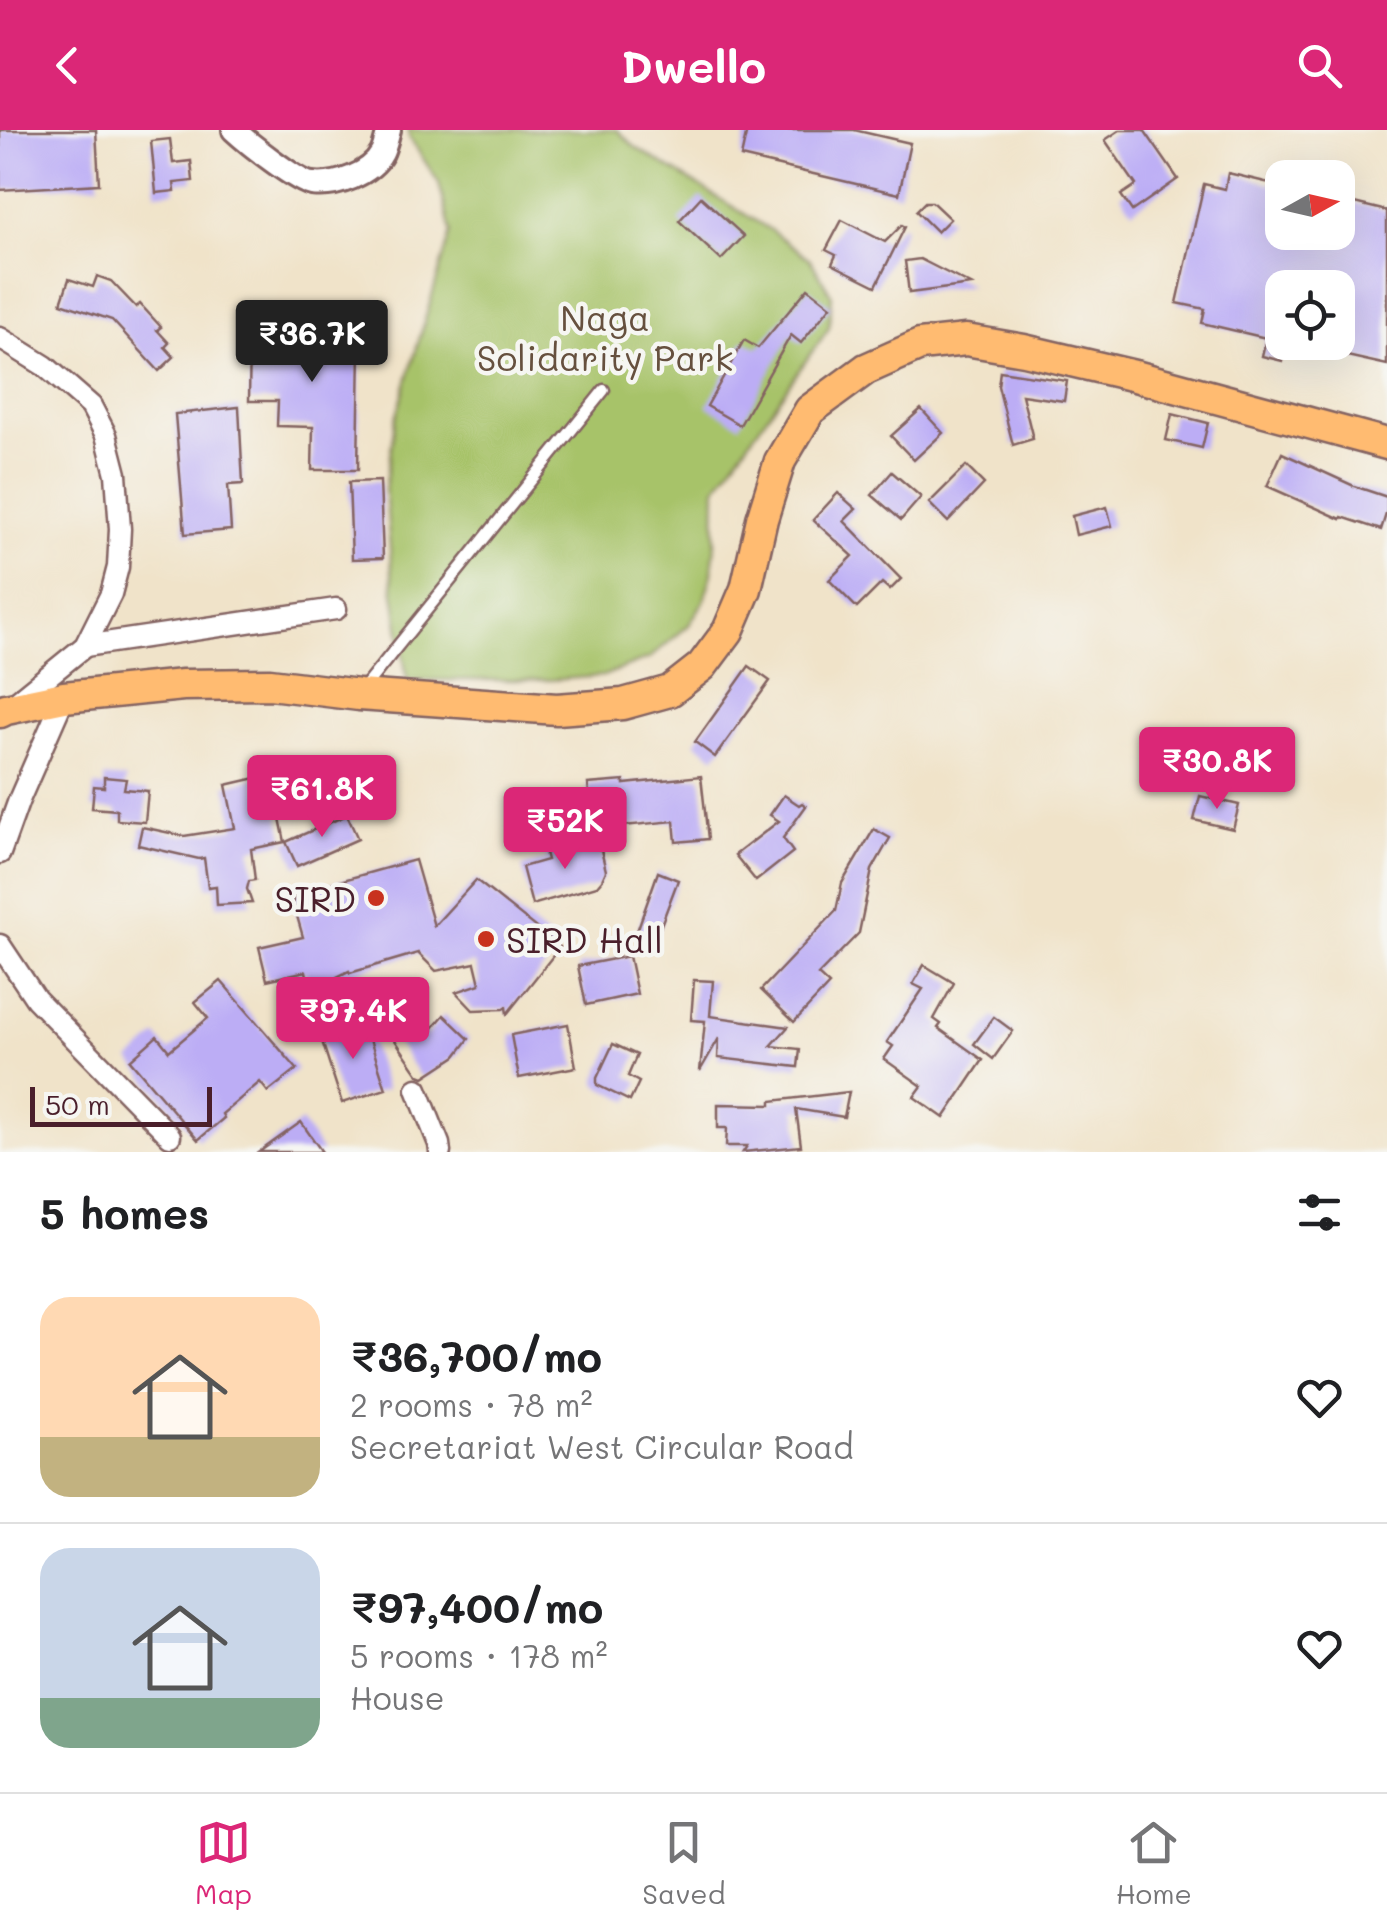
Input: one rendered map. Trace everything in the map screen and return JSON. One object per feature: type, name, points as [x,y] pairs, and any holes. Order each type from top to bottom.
[{"type":"main road","points":[[3,710],[64,698],[183,686],[270,684],[359,695],[557,709],[623,704],[670,691],[702,666],[728,631],[746,588],[780,461],[810,410],[866,369],[920,344],[966,340],[1024,350],[1387,444]]},
{"type":"street","points":[[234,130],[310,184],[335,182],[368,170],[382,153],[389,130]]},
{"type":"street","points":[[0,338],[45,366],[90,406],[106,435],[116,474],[120,530],[118,567],[111,594],[85,646],[3,710]]},
{"type":"street","points":[[85,646],[336,609]]},
{"type":"street","points":[[0,853],[64,698]]},
{"type":"street","points":[[0,945],[36,1000],[170,1136]]},
{"type":"street","points":[[417,1089],[440,1152]]},
{"type":"lane","points":[[359,695],[604,390]]},
{"type":"green space","name":"Naga Solidarity Park","points":[[408,130],[617,130],[635,147],[769,229],[810,259],[832,296],[829,328],[716,488],[712,573],[704,601],[689,625],[650,658],[603,676],[407,680],[393,586],[385,489],[395,421],[451,232],[439,183]]},
{"type":"building","points":[[0,130],[96,130],[99,184],[0,190]]},
{"type":"building","points":[[747,130],[854,130],[910,143],[899,194],[741,157]]},
{"type":"building","points":[[1120,130],[1144,130],[1178,179],[1132,211],[1121,195],[1136,185],[1105,140]]},
{"type":"building","points":[[170,139],[173,163],[191,161],[193,181],[174,183],[175,191],[156,193],[151,141]]},
{"type":"building","points":[[1228,173],[1265,182],[1265,250],[1355,250],[1355,203],[1387,211],[1387,365],[1355,358],[1355,270],[1265,270],[1265,338],[1202,323],[1205,309],[1177,303],[1204,184],[1225,189]]},
{"type":"building","points":[[701,197],[744,236],[721,260],[679,221]]},
{"type":"building","points":[[925,202],[932,202],[950,219],[937,232],[916,211]]},
{"type":"building","points":[[842,220],[885,242],[902,225],[905,227],[876,286],[832,264],[836,255],[826,250]]},
{"type":"building","points":[[920,259],[971,285],[909,293],[905,261]]},
{"type":"building","points":[[97,276],[111,281],[136,307],[140,304],[161,327],[157,330],[169,343],[165,347],[174,357],[159,371],[112,320],[61,303],[69,279],[93,287]]},
{"type":"building","points":[[808,288],[831,306],[801,343],[791,335],[740,425],[707,406],[744,340],[758,348]]},
{"type":"building","points":[[299,314],[335,315],[335,322],[346,322],[345,346],[360,346],[358,470],[312,470],[313,427],[277,426],[278,401],[249,401],[250,340],[265,340],[266,321],[299,321]]},
{"type":"building","points":[[1000,371],[1067,381],[1064,401],[1022,395],[1033,439],[1013,445],[998,386]]},
{"type":"building","points":[[239,407],[243,484],[228,485],[231,530],[185,534],[175,414]]},
{"type":"building","points":[[921,409],[943,433],[914,460],[891,436]]},
{"type":"building","points":[[1172,414],[1208,423],[1202,448],[1166,440]]},
{"type":"building","points":[[1282,453],[1387,497],[1381,530],[1341,519],[1267,486]]},
{"type":"building","points":[[966,466],[984,484],[948,522],[929,503]]},
{"type":"building","points":[[892,472],[921,497],[901,520],[872,495]]},
{"type":"building","points":[[380,481],[383,558],[352,559],[349,482]]},
{"type":"building","points":[[838,493],[856,509],[844,521],[901,579],[890,590],[882,583],[857,608],[829,580],[853,556],[813,520]]},
{"type":"building","points":[[1107,507],[1112,526],[1076,535],[1072,516]]},
{"type":"building","points":[[749,666],[770,681],[715,757],[695,742]]},
{"type":"building","points":[[701,776],[708,839],[676,842],[674,821],[593,829],[588,784]]},
{"type":"building","points":[[104,777],[126,779],[124,789],[148,791],[145,822],[117,820],[117,810],[92,808],[94,786],[104,787]]},
{"type":"building","points":[[256,778],[259,792],[274,789],[285,842],[251,849],[255,880],[249,881],[247,889],[252,903],[217,905],[216,886],[208,887],[204,858],[138,845],[142,827],[184,836],[235,828],[226,785]]},
{"type":"building","points":[[784,795],[806,806],[783,838],[793,852],[756,881],[735,855],[779,821],[770,815]]},
{"type":"building","points":[[1200,796],[1239,805],[1233,829],[1194,820]]},
{"type":"building","points":[[347,815],[358,839],[297,866],[286,842]]},
{"type":"building","points":[[874,829],[890,838],[872,870],[859,933],[818,975],[829,985],[794,1022],[761,990],[836,911],[842,883]]},
{"type":"building","points":[[577,840],[601,850],[606,871],[602,880],[597,886],[532,905],[522,867],[547,860],[544,849]]},
{"type":"building","points":[[415,860],[434,926],[476,880],[560,947],[507,1014],[506,1007],[473,1010],[456,992],[480,984],[475,963],[436,971],[418,953],[349,971],[337,977],[340,989],[311,995],[306,971],[267,980],[259,947],[303,937],[293,894]]},
{"type":"building","points":[[658,872],[678,880],[655,941],[636,934]]},
{"type":"building","points":[[629,956],[637,994],[586,1005],[578,966]]},
{"type":"building","points":[[924,965],[954,983],[934,1019],[941,1024],[938,1028],[983,1060],[944,1118],[914,1097],[922,1086],[884,1059],[893,1046],[887,1042],[923,989],[913,984]]},
{"type":"building","points":[[694,980],[713,981],[710,1016],[788,1027],[771,1046],[800,1049],[798,1067],[718,1058],[719,1038],[700,1071],[705,1021],[691,1020]]},
{"type":"building","points":[[221,981],[297,1069],[268,1092],[260,1082],[198,1140],[130,1060],[157,1036],[169,1051],[208,1018],[195,1002]]},
{"type":"building","points":[[410,1011],[426,1036],[444,1015],[469,1039],[456,1056],[424,1077],[386,1027]]},
{"type":"building","points":[[994,1017],[1013,1031],[993,1059],[974,1044]]},
{"type":"building","points":[[364,1021],[386,1089],[342,1103],[320,1035]]},
{"type":"building","points":[[568,1024],[576,1067],[519,1078],[511,1035]]},
{"type":"building","points":[[613,1044],[637,1055],[628,1076],[639,1082],[630,1101],[597,1085]]},
{"type":"building","points":[[849,1092],[844,1117],[796,1109],[801,1146],[743,1152],[747,1146],[726,1146],[727,1128],[718,1128],[718,1104],[771,1105],[771,1101]]},
{"type":"building","points":[[301,1122],[322,1152],[259,1152]]},
{"type":"place","name":"SIRD","points":[[376,898]]},
{"type":"place","name":"SIRD Hall","points":[[486,939]]}]
